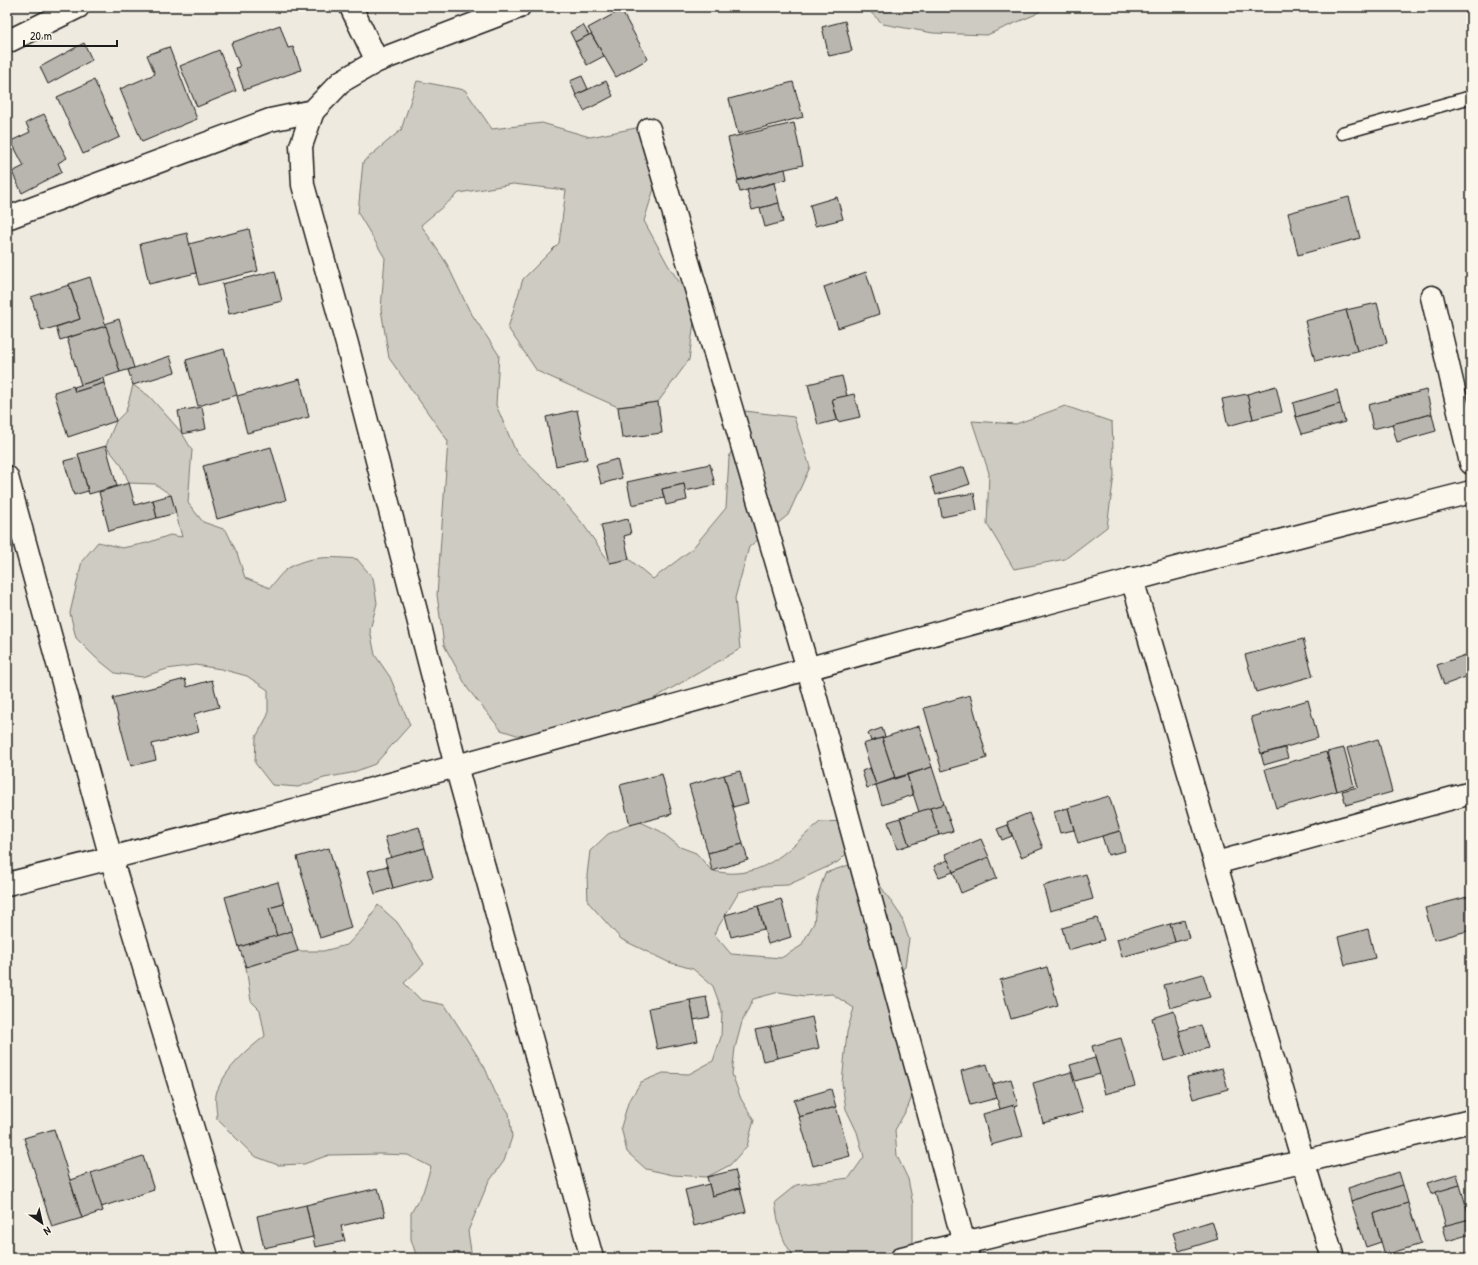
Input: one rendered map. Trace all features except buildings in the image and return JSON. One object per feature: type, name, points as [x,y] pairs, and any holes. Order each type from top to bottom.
[{"type":"street","points":[[7,42],[78,7]]},
{"type":"street","points":[[351,7],[377,61]]},
{"type":"street","points":[[519,7],[377,61],[342,81],[313,111],[301,146],[303,185],[347,344],[456,766],[592,1258]]},
{"type":"street","points":[[7,218],[270,120],[313,111]]},
{"type":"street","points":[[649,129],[808,669],[965,1250]]},
{"type":"street","points":[[1432,297],[1471,463]]},
{"type":"street","points":[[7,477],[111,858],[232,1258]]},
{"type":"street","points":[[7,884],[111,858],[456,766],[1132,579],[1471,492]]},
{"type":"street","points":[[1132,579],[1303,1161],[1333,1258]]},
{"type":"street","points":[[1216,863],[1471,793]]},
{"type":"street","points":[[902,1258],[965,1250],[1303,1161],[1471,1121]]},
{"type":"lane","points":[[1342,133],[1471,97]]},
{"type":"shaded area","points":[[865,7],[1046,7],[1034,15],[987,35],[933,33],[883,24]]},
{"type":"shaded area","points":[[417,81],[465,90],[492,129],[542,123],[590,137],[641,127],[659,172],[644,221],[668,265],[696,307],[689,360],[658,402],[618,407],[537,371],[508,328],[523,279],[559,243],[566,190],[513,184],[459,193],[421,225],[447,264],[469,310],[499,355],[496,405],[516,452],[551,486],[583,524],[610,563],[629,559],[653,579],[691,550],[726,508],[729,458],[745,411],[794,417],[810,467],[788,515],[749,547],[735,598],[740,649],[646,703],[551,746],[501,730],[468,689],[444,645],[437,595],[448,441],[389,358],[381,309],[385,258],[358,213],[363,162],[401,130]]},
{"type":"shaded area","points":[[133,385],[149,396],[182,433],[192,450],[188,503],[203,522],[226,530],[237,553],[245,578],[270,588],[284,571],[295,564],[312,559],[339,558],[357,559],[373,578],[377,603],[370,630],[375,655],[390,677],[410,725],[375,764],[351,773],[324,778],[298,787],[272,785],[255,763],[256,737],[268,715],[268,690],[247,676],[221,669],[195,665],[167,669],[142,677],[115,673],[95,657],[76,638],[70,613],[82,561],[98,542],[122,548],[147,543],[170,535],[182,537],[171,495],[155,484],[129,483],[122,466],[106,446],[116,421],[126,411]]},
{"type":"shaded area","points":[[1065,406],[1112,422],[1114,475],[1107,527],[1065,559],[1014,569],[987,524],[989,473],[972,421],[1016,424]]},
{"type":"shaded area","points":[[636,820],[660,831],[680,847],[696,853],[712,871],[731,873],[750,871],[772,862],[792,847],[820,822],[846,821],[854,846],[838,862],[788,885],[763,886],[739,892],[714,934],[731,954],[781,958],[801,946],[814,923],[817,898],[825,873],[849,865],[873,875],[901,916],[909,939],[905,966],[892,987],[918,1080],[908,1107],[895,1130],[897,1156],[908,1179],[913,1204],[913,1258],[796,1258],[787,1246],[781,1232],[775,1202],[796,1185],[849,1178],[864,1157],[857,1132],[846,1109],[842,1083],[847,1032],[854,1008],[832,994],[804,996],[779,992],[753,999],[742,1022],[735,1048],[732,1074],[741,1099],[754,1120],[747,1146],[730,1165],[707,1177],[673,1175],[646,1169],[627,1152],[621,1127],[628,1103],[641,1082],[663,1073],[689,1074],[713,1061],[721,1037],[722,1011],[713,986],[693,969],[668,962],[621,939],[588,902],[587,875],[590,851],[608,834],[630,825]]},
{"type":"shaded area","points":[[378,905],[397,922],[424,964],[404,983],[421,1000],[445,1005],[485,1068],[495,1092],[509,1113],[512,1137],[504,1161],[488,1183],[468,1231],[472,1258],[417,1258],[411,1239],[411,1213],[423,1192],[431,1167],[408,1155],[381,1154],[329,1155],[304,1164],[278,1165],[254,1156],[217,1119],[216,1098],[217,1091],[221,1083],[237,1060],[265,1036],[260,1010],[251,1001],[246,967],[298,951],[323,951],[347,945],[365,926]]}]
